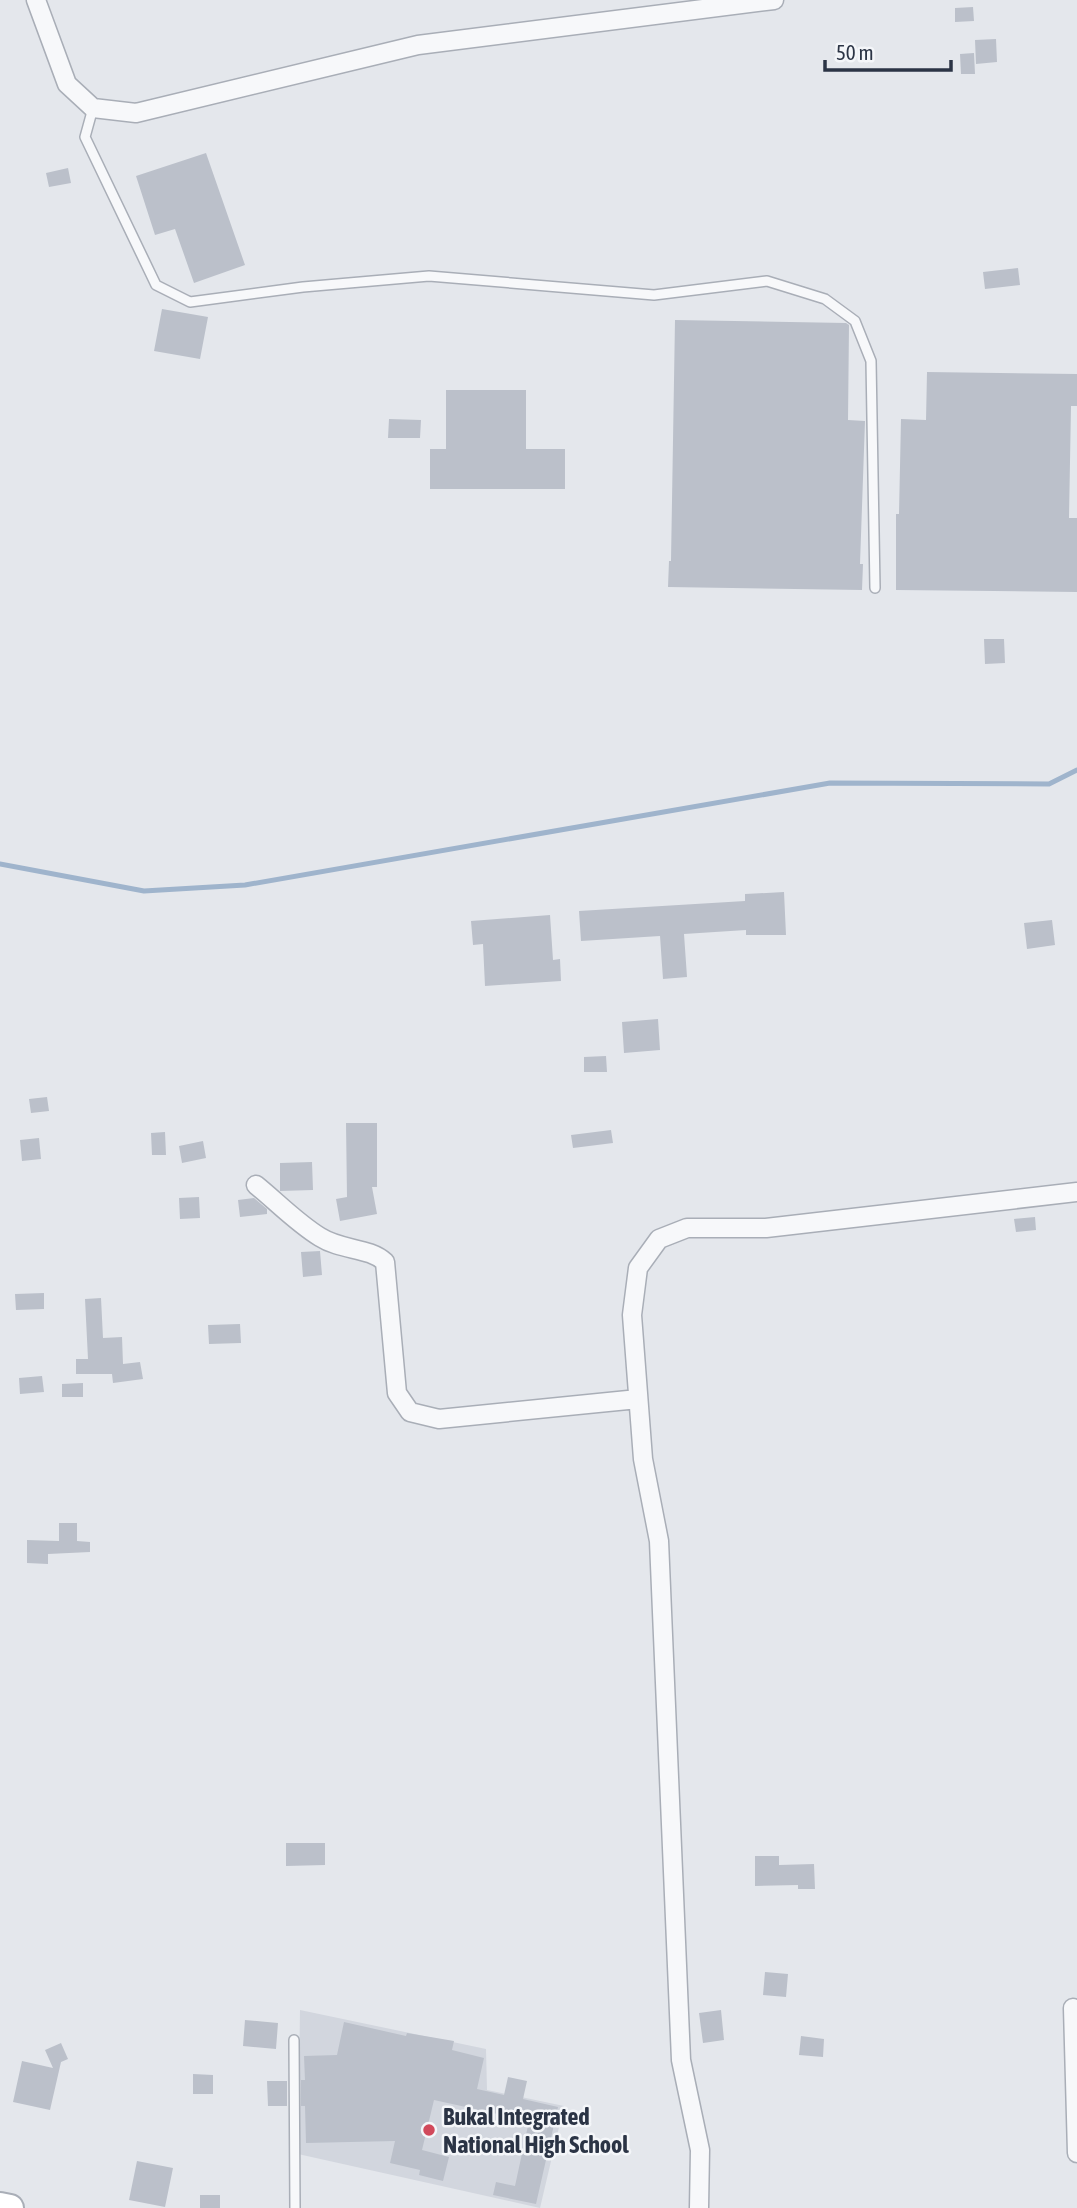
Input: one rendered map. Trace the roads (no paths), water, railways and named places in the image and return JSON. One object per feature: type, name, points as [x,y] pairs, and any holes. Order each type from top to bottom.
[{"type":"main road","points":[[0,2206],[10,2208]]},
{"type":"street","points":[[36,0],[67,84],[93,108],[136,113],[418,45],[775,0]]},
{"type":"street","points":[[256,1185],[320,1237],[347,1250],[375,1254],[385,1262],[397,1393],[410,1412],[439,1419],[638,1399]]},
{"type":"street","points":[[699,2208],[700,2150],[681,2060],[659,1541],[643,1459],[632,1315],[638,1268],[659,1239],[687,1228],[766,1228],[1077,1192]]},
{"type":"street","points":[[1073,2008],[1077,2153]]},
{"type":"lane","points":[[93,108],[85,137],[156,285],[190,302],[303,287],[429,276],[654,295],[767,281],[825,299],[855,321],[871,361],[875,588]]},
{"type":"lane","points":[[294,2040],[295,2208]]},
{"type":"waterway","points":[[0,864],[144,891],[245,885],[830,783],[1049,784],[1077,770]]},
{"type":"place","name":"Bukal Integrated National High School","points":[[429,2130]]}]
